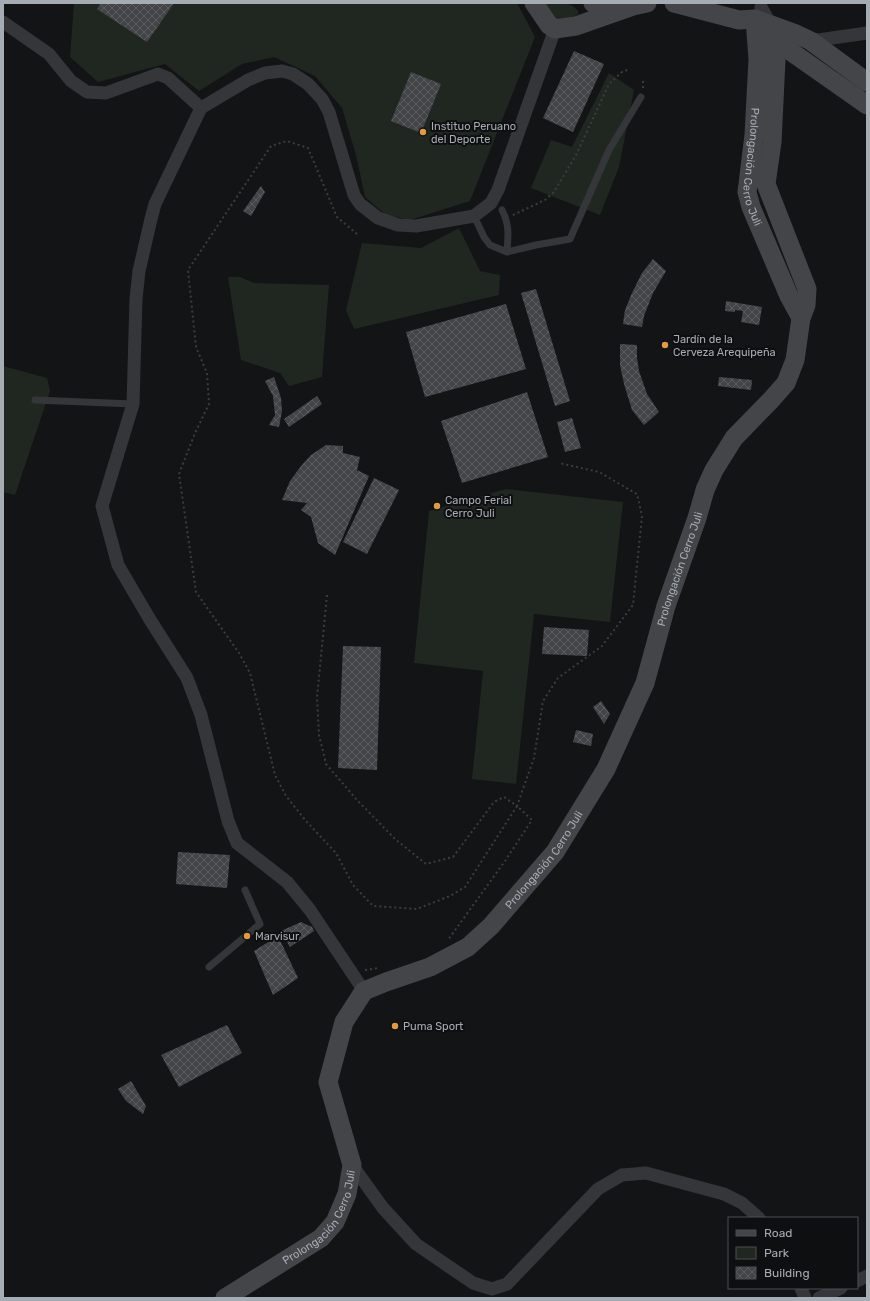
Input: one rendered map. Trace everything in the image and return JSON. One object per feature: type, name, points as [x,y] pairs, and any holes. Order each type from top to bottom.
[{"type":"street","points":[[534,3],[549,25],[555,29],[576,26],[640,4]]},
{"type":"street","points":[[593,3],[603,5],[640,4]]},
{"type":"street","points":[[674,3],[759,21],[811,41],[867,82]]},
{"type":"street","points":[[759,21],[867,105]]},
{"type":"street","name":"Prolongación Cerro Juli","points":[[225,1298],[321,1238],[335,1222],[347,1194],[352,1165],[328,1082],[344,1022],[364,991],[430,967],[468,947],[492,926],[555,852],[606,769],[645,683],[666,606],[697,518],[704,490],[710,477],[734,438],[786,383],[795,360],[801,318],[806,305],[807,289],[766,184],[772,142],[776,60],[759,21]]},
{"type":"street","points":[[3,22],[49,54],[71,81],[87,92],[106,93],[158,74],[168,78],[201,108]]},
{"type":"street","points":[[364,991],[310,910],[287,882],[237,843],[228,821],[201,715],[187,678],[118,565],[102,506],[134,404],[136,299],[139,271],[156,204],[201,108],[248,80],[265,73],[282,71],[293,74],[308,84],[322,99],[329,112],[354,195],[360,204],[378,218],[398,225],[416,226],[474,216],[491,203],[498,190],[555,29]]},
{"type":"street","points":[[811,41],[867,33]]},
{"type":"street","points":[[352,1165],[383,1208],[416,1244],[473,1283],[492,1289],[507,1284],[598,1189],[622,1175],[646,1173],[724,1194],[742,1203],[758,1217]]},
{"type":"street","points":[[858,1280],[867,1276]]},
{"type":"street","points":[[819,1298],[839,1289]]},
{"type":"lane","points":[[474,216],[484,237],[490,245],[506,252],[570,239],[609,150],[641,97]]},
{"type":"lane","points":[[502,210],[509,227],[506,252]]},
{"type":"lane","points":[[35,400],[134,404]]},
{"type":"lane","points":[[209,966],[260,924],[245,890]]},
{"type":"path","points":[[507,219],[545,200],[554,192],[576,155],[609,84],[622,72],[630,69]]},
{"type":"path","points":[[357,234],[337,218],[308,148],[287,141],[271,146],[188,270],[196,347],[206,373],[209,404],[195,433],[179,474],[196,592],[240,653],[250,673],[275,775],[286,796],[336,854],[353,885],[373,906],[417,909],[450,896],[465,888],[517,806],[534,758],[542,701],[558,678],[602,646],[633,605],[642,516],[637,494],[599,472],[560,463]]},
{"type":"path","points":[[327,595],[317,697],[319,735],[326,764],[357,800],[395,839],[426,864],[453,857],[494,802],[504,797],[517,806],[532,820],[505,861],[445,944]]},
{"type":"green space","name":"Instituo Peruano del Deporte","points":[[74,3],[517,3],[535,37],[470,201],[410,220],[386,215],[365,197],[356,155],[342,108],[315,76],[274,57],[242,64],[199,91],[165,64],[98,82],[70,57]]},
{"type":"green space","points":[[541,3],[571,5],[575,7],[578,14],[573,17],[557,20]]},
{"type":"green space","points":[[609,73],[634,90],[619,167],[600,215],[531,188],[551,140],[572,147]]},
{"type":"green space","points":[[459,228],[480,271],[500,275],[499,295],[354,329],[346,310],[362,243],[421,248]]},
{"type":"green space","points":[[228,277],[240,277],[254,283],[329,285],[322,377],[289,386],[280,373],[241,360]]},
{"type":"green space","points":[[3,366],[47,378],[50,391],[15,495],[3,492]]},
{"type":"green space","points":[[506,489],[623,502],[610,622],[534,614],[516,784],[472,779],[483,671],[414,663],[429,511]]},
{"type":"building","points":[[101,3],[174,3],[147,42],[97,9]]},
{"type":"building","points":[[574,51],[604,64],[573,132],[543,118]]},
{"type":"building","points":[[411,72],[441,84],[421,133],[391,121]]},
{"type":"building","points":[[261,186],[265,192],[251,216],[243,211]]},
{"type":"building","points":[[653,259],[666,271],[653,293],[644,316],[642,327],[623,324],[625,310],[632,293],[642,273]]},
{"type":"building","points":[[536,289],[570,401],[555,406],[521,293]]},
{"type":"building","points":[[726,301],[762,307],[759,325],[741,322],[743,311],[725,311]]},
{"type":"building","points":[[506,304],[526,369],[425,397],[406,332]]},
{"type":"building","points":[[620,344],[637,345],[639,371],[647,394],[659,412],[644,425],[632,410],[624,384],[620,365]]},
{"type":"building","points":[[274,377],[281,398],[282,411],[279,427],[269,425],[275,415],[273,396],[265,381]]},
{"type":"building","points":[[719,377],[752,380],[751,390],[718,386]]},
{"type":"building","points":[[527,392],[548,457],[462,483],[441,421]]},
{"type":"building","points":[[317,396],[322,404],[289,427],[284,419]]},
{"type":"building","points":[[572,418],[581,448],[565,452],[557,422]]},
{"type":"building","points":[[326,445],[343,446],[343,453],[360,457],[357,470],[369,476],[335,555],[318,543],[311,517],[301,510],[307,503],[282,500],[290,481],[301,466],[311,455]]},
{"type":"building","points":[[374,478],[399,490],[367,554],[343,542]]},
{"type":"building","points":[[544,627],[589,630],[587,656],[542,654]]},
{"type":"building","points":[[343,646],[381,647],[377,770],[338,768]]},
{"type":"building","points":[[601,701],[610,714],[604,724],[593,707]]},
{"type":"building","points":[[576,730],[593,734],[591,746],[573,742]]},
{"type":"building","points":[[178,852],[230,855],[227,888],[176,884]]},
{"type":"building","points":[[301,922],[312,927],[314,931],[290,947],[281,931]]},
{"type":"building","points":[[278,936],[298,978],[273,995],[254,951]]},
{"type":"building","points":[[227,1025],[242,1053],[179,1087],[161,1055]]},
{"type":"building","points":[[131,1081],[146,1106],[143,1114],[126,1101],[118,1089]]},
{"type":"place","name":"Instituo Peruano del Deporte","points":[[423,132]]},
{"type":"place","name":"Jardín de la Cerveza Arequipeña","points":[[665,345]]},
{"type":"place","name":"Campo Ferial Cerro Juli","points":[[437,506]]},
{"type":"place","name":"Marvisur","points":[[247,936]]},
{"type":"place","name":"Puma Sport","points":[[395,1026]]}]
